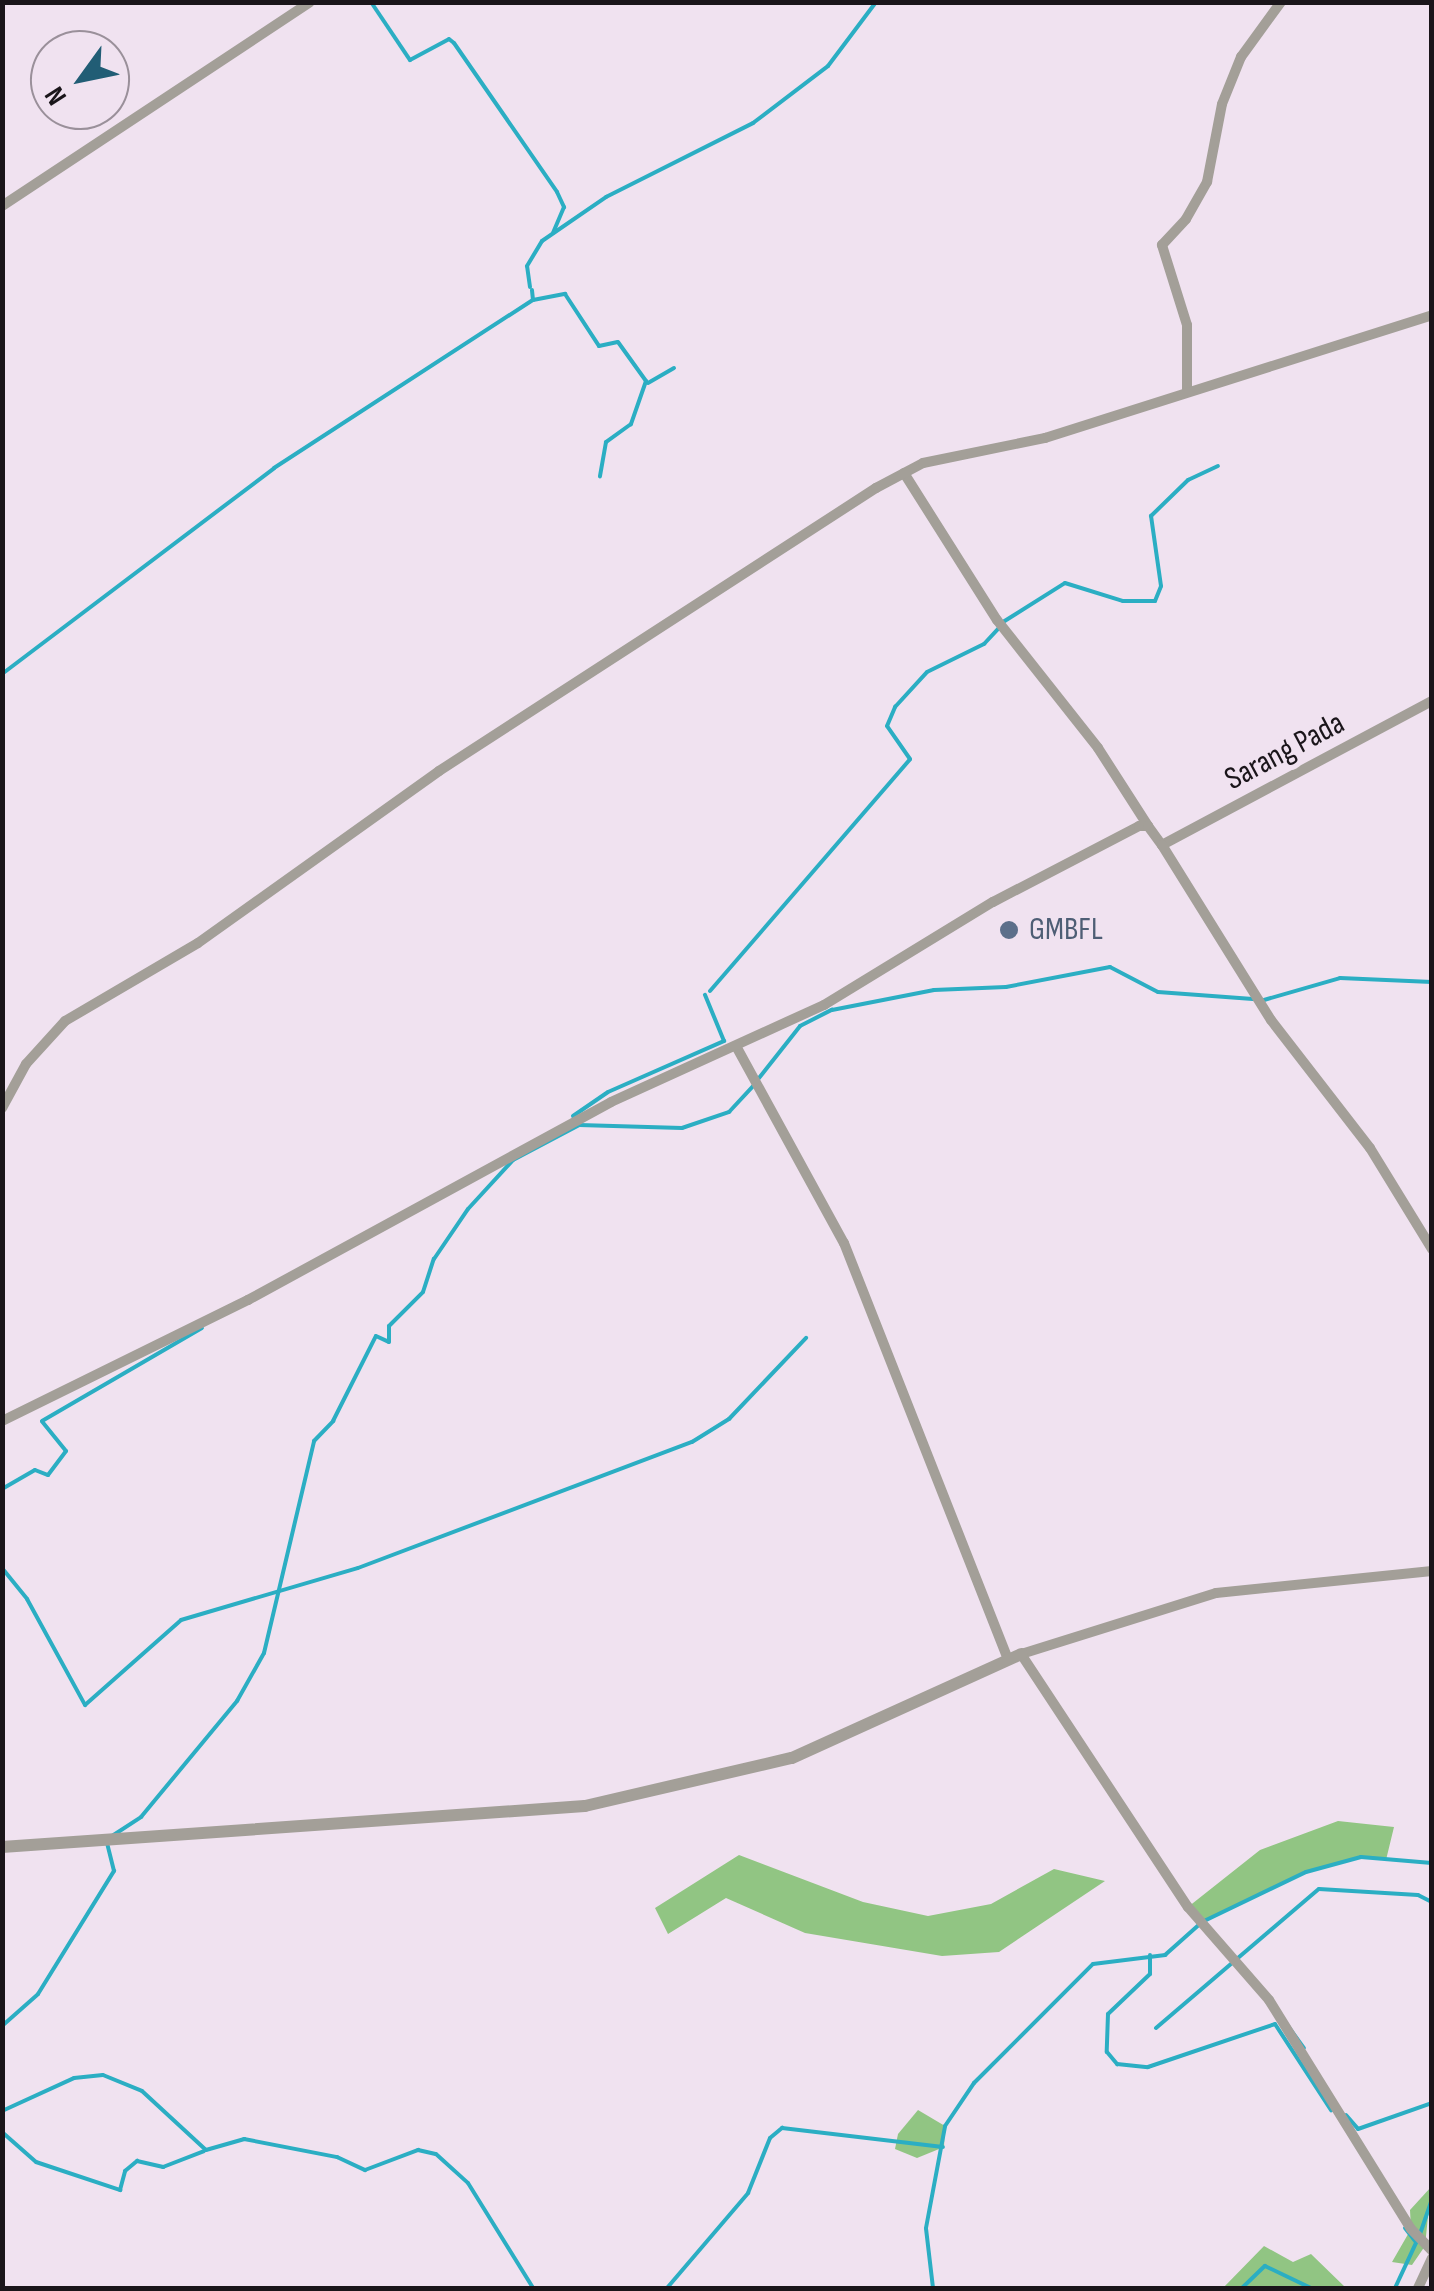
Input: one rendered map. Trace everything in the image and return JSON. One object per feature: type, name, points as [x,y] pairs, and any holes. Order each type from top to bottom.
[{"type":"street","points":[[2,206],[310,2]]},
{"type":"street","points":[[1187,391],[1187,325],[1162,244],[1186,219],[1207,182],[1222,104],[1241,57],[1281,2]]},
{"type":"street","points":[[2,1108],[26,1064],[65,1020],[198,943],[439,771],[904,473],[960,452],[1046,438],[1432,316]]},
{"type":"street","points":[[904,473],[996,620],[1098,748],[1271,1020],[1370,1148],[1432,1249]]},
{"type":"street","name":"Sarang Pada","points":[[1162,845],[1432,701]]},
{"type":"street","points":[[2,1421],[248,1300],[611,1102],[824,1005],[992,902],[1148,826]]},
{"type":"street","points":[[736,1046],[844,1243],[1014,1657],[1188,1907],[1269,2000],[1411,2229],[1432,2254],[1418,2288]]},
{"type":"street","points":[[2,1847],[585,1806],[792,1758],[1014,1657],[1216,1592],[1432,1571]]},
{"type":"green space","points":[[1338,1821],[1394,1827],[1386,1860],[1361,1857],[1306,1872],[1202,1922],[1188,1907],[1260,1850]]},
{"type":"green space","points":[[739,1855],[863,1902],[928,1916],[991,1904],[1054,1869],[1105,1881],[999,1952],[942,1956],[805,1933],[726,1898],[668,1934],[655,1908]]},
{"type":"green space","points":[[918,2110],[945,2126],[944,2147],[917,2158],[895,2149],[898,2134]]},
{"type":"green space","points":[[1431,2187],[1425,2246],[1412,2265],[1392,2262],[1411,2229],[1410,2210]]},
{"type":"green space","points":[[1264,2246],[1293,2262],[1311,2254],[1346,2288],[1223,2288]]},
{"type":"waterway","points":[[371,2],[410,60],[449,39],[454,43],[557,192],[564,207],[553,233]]},
{"type":"waterway","points":[[530,287],[527,266],[542,241],[606,197],[753,123],[828,66],[876,2]]},
{"type":"waterway","points":[[2,674],[274,468],[533,300],[532,290]]},
{"type":"waterway","points":[[533,300],[565,294],[599,346],[618,342],[646,381],[631,424],[606,442],[600,476]]},
{"type":"waterway","points":[[648,383],[674,368]]},
{"type":"waterway","points":[[1003,622],[1065,583],[1123,601],[1155,601],[1161,586],[1151,516],[1188,480],[1218,466]]},
{"type":"waterway","points":[[710,991],[910,759],[887,726],[895,707],[927,672],[984,644],[999,628]]},
{"type":"waterway","points":[[759,1078],[800,1026],[832,1010],[934,990],[1006,987],[1110,967],[1158,992],[1253,999]]},
{"type":"waterway","points":[[1264,1000],[1340,978],[1432,982]]},
{"type":"waterway","points":[[573,1116],[608,1092],[724,1041],[705,995]]},
{"type":"waterway","points":[[112,1836],[141,1817],[237,1701],[264,1653],[314,1441],[333,1421],[376,1336],[389,1342],[389,1326],[423,1292],[434,1259],[468,1209],[513,1160],[579,1125],[682,1128],[729,1112],[755,1084]]},
{"type":"waterway","points":[[2,1489],[35,1470],[48,1475],[66,1451],[42,1421],[202,1328]]},
{"type":"waterway","points":[[2,1568],[27,1599],[85,1705],[181,1620],[358,1568],[692,1442],[729,1419],[806,1338]]},
{"type":"waterway","points":[[2,2026],[38,1994],[114,1871],[107,1843]]},
{"type":"waterway","points":[[933,2288],[926,2228],[945,2126],[974,2083],[1093,1964],[1165,1955],[1202,1922],[1306,1872],[1361,1857],[1432,1863]]},
{"type":"waterway","points":[[1156,2028],[1319,1889],[1418,1895],[1432,1902]]},
{"type":"waterway","points":[[1150,1955],[1150,1974],[1108,2014],[1107,2052],[1117,2064],[1148,2067],[1275,2024],[1331,2110]]},
{"type":"waterway","points":[[1285,2022],[1304,2048]]},
{"type":"waterway","points":[[2,2111],[74,2078],[103,2075],[142,2091],[206,2150],[244,2139],[337,2157],[365,2170],[418,2150],[436,2154],[468,2183],[533,2288]]},
{"type":"waterway","points":[[1346,2115],[1358,2129],[1432,2103]]},
{"type":"waterway","points":[[667,2288],[748,2193],[770,2138],[782,2128],[943,2147]]},
{"type":"waterway","points":[[2,2132],[36,2162],[120,2190],[125,2171],[137,2161],[163,2167],[204,2151]]},
{"type":"waterway","points":[[1420,2234],[1432,2199]]},
{"type":"waterway","points":[[1405,2228],[1416,2242]]},
{"type":"waterway","points":[[1395,2288],[1416,2243]]},
{"type":"waterway","points":[[1242,2288],[1265,2266],[1311,2288]]},
{"type":"place","name":"GMBFL","points":[[1009,930]]}]
